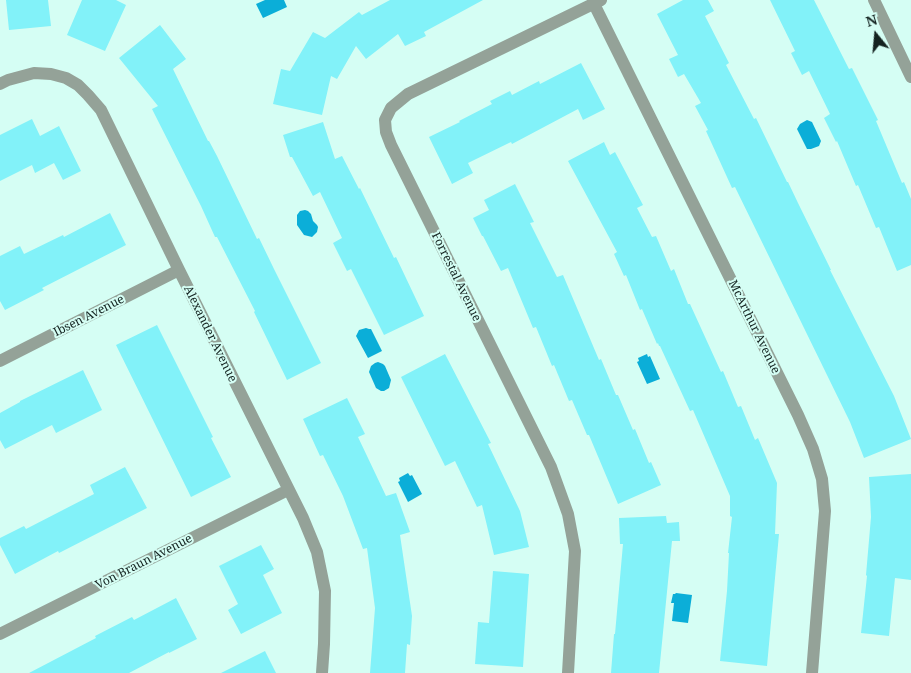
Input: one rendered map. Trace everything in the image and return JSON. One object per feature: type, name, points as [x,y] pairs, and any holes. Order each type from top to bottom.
[{"type":"street","points":[[875,1],[911,77]]},
{"type":"street","name":"Forrestal Avenue","points":[[568,673],[575,551],[568,514],[550,467],[391,146],[386,132],[385,120],[391,108],[408,94],[597,2]]},
{"type":"street","name":"McArthur Avenue","points":[[597,2],[813,449],[822,479],[825,511],[812,673]]},
{"type":"street","name":"Alexander Avenue","points":[[0,84],[34,73],[51,74],[66,78],[78,85],[101,110],[306,526],[317,552],[325,590],[322,673]]},
{"type":"street","name":"Ibsen Avenue","points":[[0,361],[179,270]]},
{"type":"street","name":"Von Braun Avenue","points":[[0,634],[288,490]]},
{"type":"water","points":[[265,0],[284,0],[287,7],[263,18],[256,4]]},
{"type":"water","points":[[807,120],[812,122],[821,141],[819,146],[811,149],[807,149],[797,129],[800,124]]},
{"type":"water","points":[[305,210],[311,214],[313,221],[318,227],[317,232],[312,237],[304,235],[297,225],[297,215],[300,211]]},
{"type":"water","points":[[371,329],[382,351],[368,358],[356,336],[359,330]]},
{"type":"water","points":[[647,354],[648,357],[650,356],[660,379],[647,384],[637,362],[639,361],[638,358]]},
{"type":"water","points":[[378,362],[385,366],[391,380],[389,388],[384,391],[376,388],[369,372],[371,366]]},
{"type":"water","points":[[408,473],[410,476],[412,475],[422,494],[408,502],[398,482],[400,481],[399,478]]},
{"type":"water","points":[[673,594],[692,595],[688,623],[672,621],[674,603],[671,603]]},
{"type":"building","points":[[6,0],[48,0],[51,26],[9,30]]},
{"type":"building","points":[[82,0],[116,0],[126,5],[105,51],[67,35]]},
{"type":"building","points":[[390,0],[483,0],[424,32],[426,36],[405,46],[398,34],[366,59],[356,46],[337,79],[331,76],[322,115],[273,104],[281,69],[290,71],[313,32],[325,38],[359,12],[362,15]]},
{"type":"building","points":[[683,0],[708,0],[714,11],[705,16],[729,63],[726,65],[754,119],[756,118],[894,396],[911,439],[864,458],[850,422],[735,187],[732,188],[706,131],[708,130],[695,106],[701,103],[684,74],[678,77],[669,59],[678,55],[657,14]]},
{"type":"building","points":[[770,0],[814,0],[849,69],[852,68],[878,120],[876,121],[902,183],[904,182],[911,199],[911,265],[897,271],[879,227],[876,228],[858,185],[856,186],[837,141],[824,118],[830,114],[809,71],[802,75],[791,53],[795,51]]},
{"type":"building","points":[[160,25],[186,59],[173,69],[321,363],[287,380],[255,311],[217,237],[215,237],[152,109],[158,106],[119,58]]},
{"type":"building","points":[[581,63],[605,109],[583,120],[578,109],[512,144],[511,142],[468,163],[473,173],[452,184],[429,137],[492,104],[490,101],[510,91],[512,95],[539,81],[540,84]]},
{"type":"building","points":[[32,119],[40,136],[59,126],[81,171],[63,180],[54,163],[35,173],[32,165],[0,181],[0,135]]},
{"type":"building","points":[[323,122],[335,159],[342,156],[360,188],[394,258],[396,257],[424,316],[384,335],[351,269],[347,271],[333,243],[342,238],[320,192],[313,196],[292,157],[290,157],[283,135]]},
{"type":"building","points":[[604,142],[610,155],[615,152],[643,205],[637,208],[652,237],[656,236],[671,271],[674,269],[688,304],[690,304],[721,372],[723,371],[738,407],[741,406],[755,440],[758,438],[777,483],[775,534],[779,534],[767,666],[720,661],[732,517],[730,516],[730,496],[693,410],[690,411],[642,309],[640,310],[626,275],[624,276],[614,254],[617,252],[568,161]]},
{"type":"building","points":[[515,184],[534,222],[530,223],[557,277],[563,275],[599,360],[601,359],[616,395],[618,395],[633,430],[635,429],[649,463],[651,462],[661,485],[618,504],[589,435],[587,435],[572,400],[569,401],[536,327],[533,328],[508,268],[501,271],[473,218],[489,210],[484,200]]},
{"type":"building","points":[[110,213],[126,245],[42,288],[44,290],[5,310],[0,301],[0,256],[20,246],[24,254],[63,235],[64,237]]},
{"type":"building","points":[[157,325],[231,477],[191,497],[116,345]]},
{"type":"building","points":[[445,354],[491,443],[488,444],[520,511],[529,547],[494,555],[482,505],[477,507],[455,461],[445,466],[401,377]]},
{"type":"building","points":[[83,370],[102,410],[56,433],[52,425],[5,449],[0,440],[0,413]]},
{"type":"building","points":[[347,398],[365,434],[358,437],[386,496],[396,493],[410,532],[400,535],[412,616],[410,645],[407,644],[405,673],[370,673],[375,608],[367,548],[363,549],[343,496],[323,455],[320,456],[303,419]]},
{"type":"building","points":[[125,467],[147,508],[15,574],[0,545],[0,538],[24,526],[26,529],[94,494],[90,485]]},
{"type":"building","points":[[911,474],[911,580],[895,578],[889,636],[861,633],[871,517],[869,477]]},
{"type":"building","points":[[666,516],[667,523],[679,522],[680,541],[672,541],[659,673],[611,673],[623,544],[620,544],[619,518]]},
{"type":"building","points":[[261,545],[274,569],[263,575],[282,613],[241,634],[228,610],[238,604],[219,566]]},
{"type":"building","points":[[493,571],[529,574],[523,667],[475,664],[478,622],[489,623]]},
{"type":"building","points":[[176,598],[197,639],[129,673],[29,673],[132,617],[134,620]]},
{"type":"building","points":[[265,651],[276,673],[221,673]]}]
